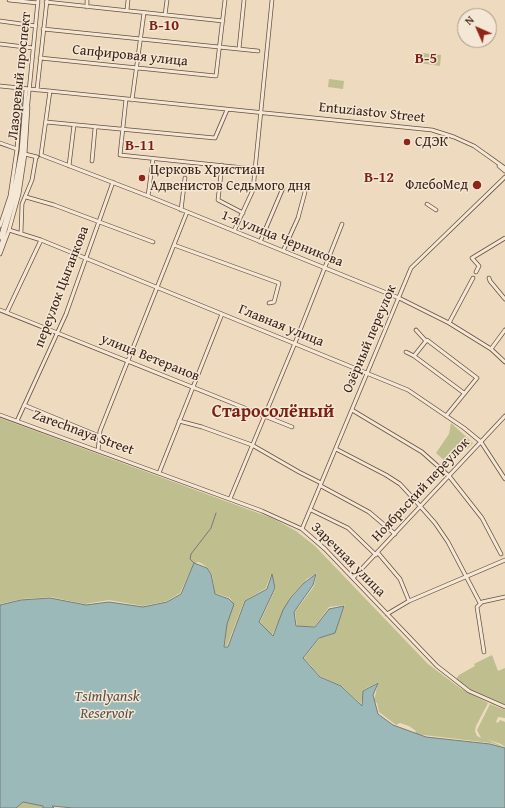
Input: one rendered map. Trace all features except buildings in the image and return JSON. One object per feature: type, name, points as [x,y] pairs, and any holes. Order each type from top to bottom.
[{"type":"street","points":[[9,0],[38,2]]},
{"type":"street","points":[[87,0],[87,7]]},
{"type":"street","points":[[127,10],[128,0]]},
{"type":"street","points":[[165,15],[167,0]]},
{"type":"street","points":[[220,47],[225,0]]},
{"type":"street","points":[[239,49],[244,0]]},
{"type":"street","points":[[234,231],[253,190],[254,169],[273,0]]},
{"type":"street","points":[[46,1],[87,7],[223,21]]},
{"type":"street","name":"Лазоревый проспект","points":[[37,90],[46,1]]},
{"type":"street","name":"Лазоревый проспект","points":[[0,238],[13,194],[21,151],[38,2]]},
{"type":"street","points":[[132,100],[144,13]]},
{"type":"street","points":[[0,21],[36,26]]},
{"type":"street","points":[[44,29],[258,51]]},
{"type":"street","points":[[0,44],[33,48]]},
{"type":"street","name":"Сапфировая улица","points":[[40,58],[216,76],[220,47]]},
{"type":"street","name":"Entuziastov Street","points":[[0,86],[432,130],[454,137],[474,146],[505,170]]},
{"type":"street","points":[[0,226],[10,196],[17,149],[21,88]]},
{"type":"street","name":"Лазоревый проспект","points":[[0,248],[16,194],[23,153],[28,89]]},
{"type":"street","points":[[25,154],[36,157],[41,155],[50,91]]},
{"type":"street","points":[[126,99],[120,155],[254,169]]},
{"type":"street","points":[[0,254],[9,230],[19,194],[25,154],[29,110],[27,105]]},
{"type":"street","points":[[46,122],[95,128],[215,138],[227,110]]},
{"type":"street","points":[[69,166],[74,125]]},
{"type":"street","points":[[92,162],[95,128]]},
{"type":"street","points":[[0,143],[17,149]]},
{"type":"street","name":"1-я улица Черникова","points":[[41,155],[113,182],[324,269],[399,298],[449,323],[491,349],[505,362]]},
{"type":"street","points":[[21,233],[22,204],[32,180],[36,157]]},
{"type":"street","points":[[148,196],[153,159]]},
{"type":"street","points":[[222,165],[218,200],[243,213]]},
{"type":"street","name":"Озёрный переулок","points":[[302,529],[411,268],[505,176]]},
{"type":"street","points":[[181,210],[185,178]]},
{"type":"street","name":"переулок Цыганкова","points":[[17,421],[57,333],[113,182]]},
{"type":"street","points":[[260,242],[282,188]]},
{"type":"street","points":[[283,251],[298,218],[305,192]]},
{"type":"street","points":[[26,196],[153,242]]},
{"type":"street","points":[[427,204],[436,210]]},
{"type":"street","points":[[98,451],[99,436],[187,212]]},
{"type":"street","points":[[230,498],[295,343],[342,224]]},
{"type":"street","name":"Главная улица","points":[[9,230],[41,240],[408,390],[481,442],[505,480]]},
{"type":"street","points":[[476,272],[479,266],[472,258],[505,238]]},
{"type":"street","points":[[7,312],[41,240]]},
{"type":"street","points":[[174,245],[279,283],[274,302],[269,303]]},
{"type":"street","points":[[449,323],[473,278]]},
{"type":"street","points":[[489,278],[505,299]]},
{"type":"street","name":"улица Ветеранов","points":[[0,310],[292,427]]},
{"type":"street","points":[[159,472],[194,388],[222,314]]},
{"type":"street","points":[[416,330],[426,340],[477,378],[446,416]]},
{"type":"street","points":[[491,349],[505,330]]},
{"type":"street","points":[[414,356],[426,340]]},
{"type":"street","points":[[406,352],[414,356],[464,393]]},
{"type":"street","points":[[24,405],[99,436]]},
{"type":"street","points":[[352,410],[422,452],[449,476],[482,518],[501,554]]},
{"type":"street","name":"Zarechnaya Street","points":[[0,415],[159,472]]},
{"type":"street","name":"Ноябрьский переулок","points":[[353,578],[505,416]]},
{"type":"street","points":[[179,421],[202,427],[252,445],[369,512],[395,534]]},
{"type":"street","points":[[336,449],[400,484],[420,506],[448,542],[480,603]]},
{"type":"street","name":"Заречная улица","points":[[159,472],[230,498],[302,529],[325,549],[419,649],[453,680],[469,691],[505,707]]},
{"type":"street","points":[[311,510],[348,528],[377,554],[400,579],[409,601]]},
{"type":"street","points":[[387,614],[409,601],[505,560]]},
{"type":"street","points":[[484,652],[476,610],[480,603],[505,597]]},
{"type":"green space","points":[[422,53],[441,55],[440,66],[420,63]]},
{"type":"green space","points":[[329,79],[344,81],[343,89],[328,87]]},
{"type":"green space","points":[[0,418],[272,518],[296,531],[315,546],[428,664],[460,688],[488,703],[476,726],[475,731],[477,736],[481,738],[477,730],[490,704],[505,710],[505,718],[498,717],[496,722],[498,723],[500,720],[505,722],[505,747],[487,739],[504,747],[491,743],[415,734],[416,731],[409,726],[400,723],[396,725],[379,712],[377,703],[374,701],[378,682],[363,690],[361,704],[342,686],[320,676],[304,658],[320,638],[335,633],[345,605],[329,607],[315,626],[297,626],[295,612],[314,586],[317,573],[307,579],[290,597],[272,635],[260,622],[276,588],[271,574],[266,588],[244,601],[227,646],[225,646],[227,624],[234,604],[230,598],[215,593],[212,574],[207,567],[199,562],[194,563],[180,593],[167,601],[143,606],[109,600],[85,604],[51,597],[22,599],[0,604]]},
{"type":"green space","points":[[451,423],[473,443],[467,449],[462,445],[445,461],[436,453],[449,434]]},
{"type":"green space","points":[[492,655],[498,671],[505,668],[505,705],[470,689],[456,679],[459,675],[475,666],[474,664]]},
{"type":"green space","points":[[23,802],[43,806],[43,808],[16,808]]},
{"type":"water","name":"Tsimlyansk Reservoir","points":[[194,563],[207,568],[211,574],[215,594],[229,599],[234,604],[227,624],[224,647],[228,647],[245,601],[267,589],[272,574],[275,588],[259,622],[273,636],[283,610],[291,597],[304,583],[316,574],[313,585],[294,612],[296,626],[315,627],[329,609],[344,606],[335,633],[319,638],[303,658],[320,677],[341,686],[362,706],[363,691],[378,683],[373,695],[378,714],[393,725],[426,737],[490,744],[505,748],[505,808],[73,808],[52,806],[54,808],[43,808],[43,806],[23,802],[16,808],[0,808],[0,605],[21,600],[50,598],[86,605],[109,602],[143,607],[167,602],[181,594]]},
{"type":"waterway","points":[[194,563],[190,559],[191,554],[211,528],[216,513]]},
{"type":"place","name":"СДЭК","points":[[407,142]]},
{"type":"place","name":"Церковь Христиан Адвенистов Седьмого дня","points":[[142,178]]},
{"type":"place","name":"ФлебоМед","points":[[477,185]]},
{"type":"district","name":"В-10","points":[[164,26]]},
{"type":"district","name":"В-5","points":[[426,59]]},
{"type":"district","name":"В-11","points":[[140,146]]},
{"type":"district","name":"В-12","points":[[379,178]]},
{"type":"district","name":"Староcолёный","points":[[273,412]]}]
